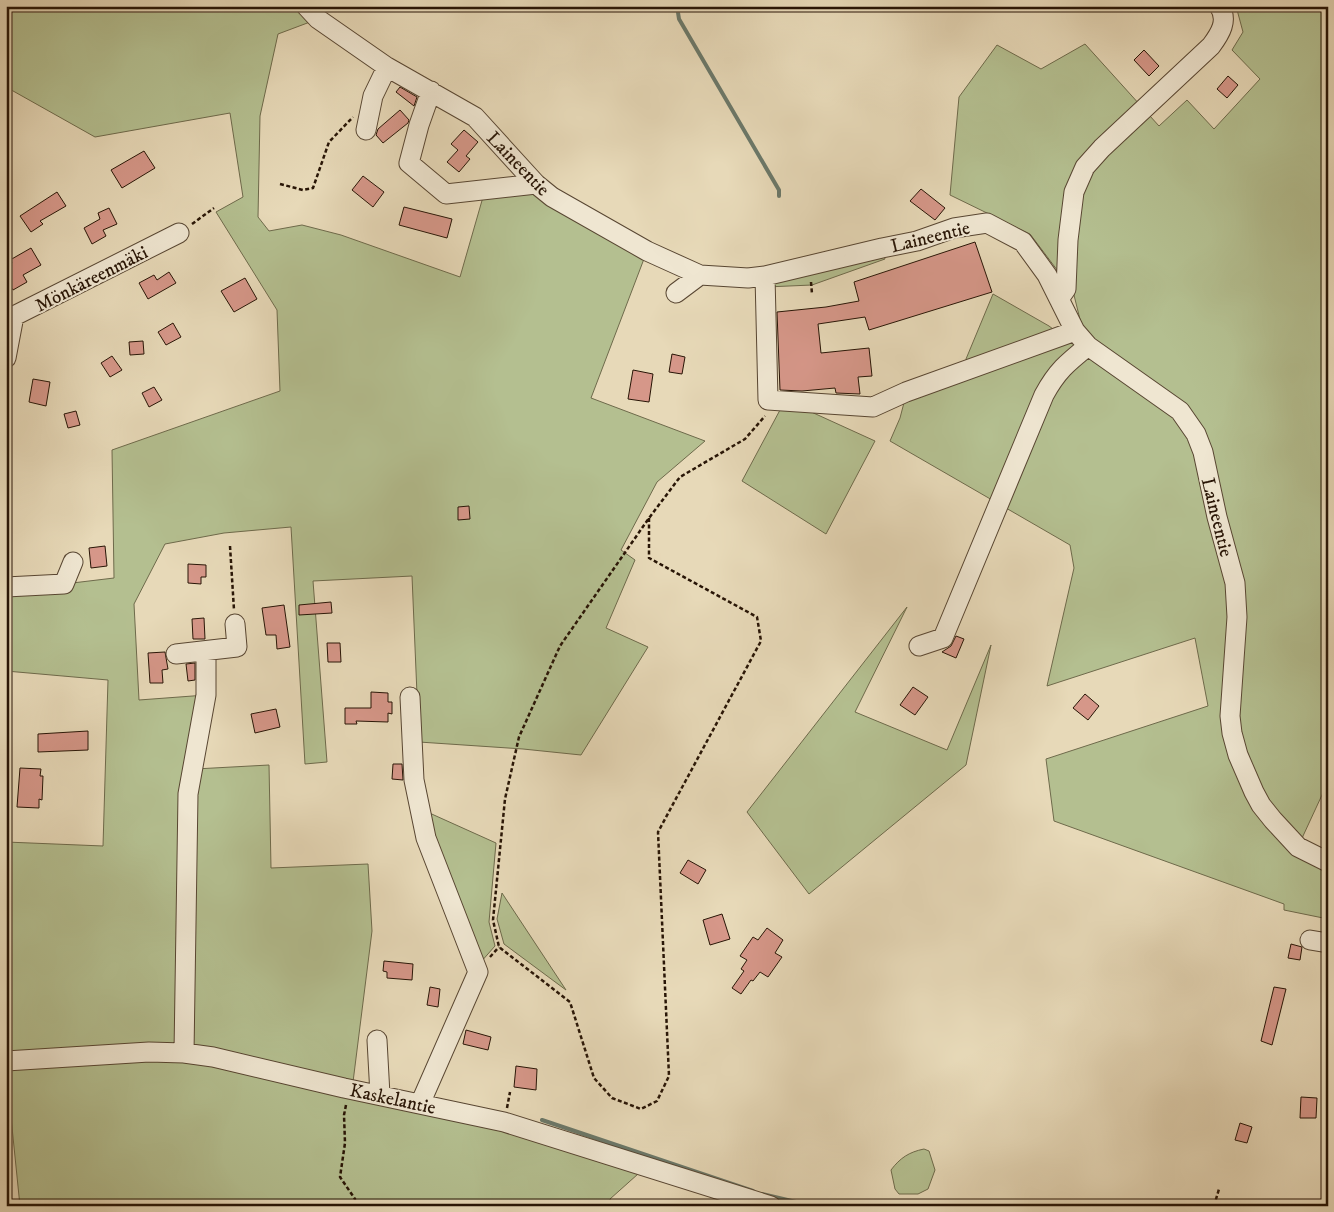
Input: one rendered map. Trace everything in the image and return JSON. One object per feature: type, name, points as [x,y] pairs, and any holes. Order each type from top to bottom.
[{"type":"street","name":"Laineentie","points":[[306,6],[318,19],[387,67],[475,117],[536,184],[552,197],[647,251],[700,275],[748,278],[765,276],[882,248],[916,242],[954,228],[987,223],[1024,242],[1047,275],[1075,331],[1088,346],[1180,410],[1196,434],[1203,452],[1217,517],[1235,583],[1237,617],[1230,716],[1232,733],[1238,754],[1254,792],[1261,805],[1273,820],[1298,847],[1328,862]]},
{"type":"street","points":[[1059,299],[1066,289],[1068,240],[1074,192],[1085,167],[1102,148],[1211,46],[1220,33],[1224,19],[1219,6]]},
{"type":"street","points":[[360,123],[387,67]]},
{"type":"street","points":[[431,91],[419,125],[409,163],[446,194],[536,184]]},
{"type":"street","name":"Mönkäreenmäki","points":[[6,358],[14,316],[179,233]]},
{"type":"street","points":[[676,294],[700,275]]},
{"type":"street","points":[[765,276],[768,400],[874,407],[906,392],[1075,331]]},
{"type":"street","points":[[919,646],[943,638],[1044,395],[1054,377],[1064,365],[1088,346]]},
{"type":"street","points":[[6,587],[64,584],[73,562]]},
{"type":"street","points":[[176,654],[237,647],[235,624]]},
{"type":"street","points":[[184,1053],[188,794],[206,694],[206,652]]},
{"type":"street","points":[[410,698],[414,780],[426,838],[478,972],[420,1104]]},
{"type":"street","points":[[377,1040],[380,1095]]},
{"type":"street","name":"Kaskelantie","points":[[6,1061],[149,1052],[184,1053],[213,1057],[344,1088],[504,1122],[770,1206]]},
{"type":"path","points":[[280,184],[303,190],[313,188],[329,142],[360,123]]},
{"type":"path","points":[[179,233],[214,208]]},
{"type":"path","points":[[649,518],[648,558],[757,617],[761,641],[658,832],[669,1076],[657,1101],[641,1109],[612,1098],[594,1078],[570,1002],[499,947],[493,920],[505,799],[519,737],[560,646],[649,518],[680,478],[745,439],[767,413],[768,400]]},
{"type":"path","points":[[230,546],[235,624]]},
{"type":"path","points":[[344,1088],[347,1103],[344,1116],[345,1144],[340,1177],[355,1199],[354,1206]]},
{"type":"path","points":[[1214,1206],[1220,1189]]},
{"type":"green space","points":[[6,6],[306,6],[318,19],[278,34],[260,116],[258,217],[269,231],[302,225],[341,235],[460,277],[483,197],[536,184],[647,251],[591,398],[705,441],[657,482],[621,550],[635,560],[606,628],[648,647],[581,755],[419,742],[412,576],[313,581],[327,762],[305,764],[291,527],[224,533],[165,544],[134,604],[139,700],[206,695],[194,769],[184,1053],[213,1057],[641,1167],[638,1174],[610,1199],[611,1206],[20,1206],[6,1068],[6,842],[103,846],[108,680],[6,671],[6,587],[64,584],[114,578],[112,450],[280,391],[277,310],[216,212],[243,197],[230,113],[95,137],[6,87]]},
{"type":"green space","points":[[1236,6],[1328,6],[1328,782],[1303,836],[1297,854],[1305,861],[1328,871],[1328,919],[1284,910],[1284,904],[1054,821],[1046,759],[1208,706],[1195,638],[1047,686],[1074,568],[1070,545],[890,441],[900,418],[906,395],[971,375],[966,359],[993,294],[1049,326],[1089,356],[1073,291],[1030,234],[950,195],[959,97],[997,45],[1041,69],[1085,44],[1159,126],[1187,100],[1214,129],[1260,79],[1232,50],[1243,32]]},
{"type":"green space","points":[[882,248],[885,259],[812,285],[766,287],[787,271]]},
{"type":"green space","points":[[796,405],[875,441],[826,534],[742,481],[780,410]]},
{"type":"green space","points":[[907,607],[855,712],[947,750],[991,645],[966,765],[809,894],[747,812]]},
{"type":"green space","points":[[269,765],[271,868],[368,864],[372,931],[353,1082],[187,1049],[195,769]]},
{"type":"green space","points":[[425,811],[496,843],[489,922],[495,946],[480,963]]},
{"type":"green space","points":[[502,893],[566,990],[504,944],[497,919]]},
{"type":"green space","points":[[924,1149],[929,1151],[935,1170],[928,1189],[918,1194],[899,1194],[895,1189],[891,1170],[905,1156]]},
{"type":"building","points":[[1144,50],[1159,66],[1149,76],[1134,60]]},
{"type":"building","points":[[1228,76],[1238,85],[1227,98],[1217,89]]},
{"type":"building","points":[[400,87],[417,97],[414,106],[396,92]]},
{"type":"building","points":[[400,110],[409,120],[408,123],[383,143],[376,135],[378,129]]},
{"type":"building","points":[[464,130],[478,142],[466,156],[470,159],[459,172],[447,162],[458,150],[451,144]]},
{"type":"building","points":[[144,151],[155,168],[122,188],[111,170]]},
{"type":"building","points":[[363,176],[384,192],[373,207],[352,190]]},
{"type":"building","points":[[921,189],[945,208],[935,220],[910,201]]},
{"type":"building","points":[[57,192],[66,206],[40,221],[43,224],[31,232],[20,216]]},
{"type":"building","points":[[404,207],[452,219],[447,238],[399,225]]},
{"type":"building","points":[[109,208],[117,224],[103,230],[106,236],[92,244],[84,228],[100,219],[98,213]]},
{"type":"building","points":[[975,242],[992,292],[869,330],[865,317],[818,324],[821,353],[869,348],[872,376],[858,377],[860,394],[836,393],[835,388],[802,391],[780,390],[777,312],[826,307],[859,301],[854,282]]},
{"type":"building","points":[[31,248],[41,265],[23,275],[27,282],[13,290],[6,279],[6,267],[12,263],[10,260]]},
{"type":"building","points":[[169,272],[176,283],[148,299],[139,283],[154,275],[157,280]]},
{"type":"building","points":[[245,278],[257,299],[234,312],[221,291]]},
{"type":"building","points":[[173,323],[181,337],[166,345],[158,332]]},
{"type":"building","points":[[143,341],[144,354],[130,355],[129,342]]},
{"type":"building","points":[[672,354],[685,357],[682,374],[669,372]]},
{"type":"building","points":[[112,356],[122,370],[110,377],[101,363]]},
{"type":"building","points":[[633,370],[653,374],[649,402],[628,399]]},
{"type":"building","points":[[33,379],[50,382],[46,406],[29,402]]},
{"type":"building","points":[[154,387],[162,400],[149,407],[142,393]]},
{"type":"building","points":[[76,411],[80,425],[68,428],[64,414]]},
{"type":"building","points":[[469,506],[470,519],[458,520],[458,507]]},
{"type":"building","points":[[105,546],[107,566],[91,568],[89,548]]},
{"type":"building","points":[[188,564],[206,565],[206,577],[201,577],[201,584],[188,583]]},
{"type":"building","points":[[331,602],[332,613],[299,615],[299,605]]},
{"type":"building","points":[[284,605],[290,647],[277,649],[276,635],[266,635],[262,608]]},
{"type":"building","points":[[204,618],[205,639],[193,639],[192,619]]},
{"type":"building","points":[[956,636],[964,639],[956,658],[942,652],[951,646]]},
{"type":"building","points":[[327,643],[340,643],[341,662],[328,662]]},
{"type":"building","points":[[165,652],[168,669],[162,670],[163,683],[150,683],[148,653]]},
{"type":"building","points":[[195,663],[195,680],[188,681],[186,664]]},
{"type":"building","points":[[913,687],[928,697],[915,715],[900,705]]},
{"type":"building","points":[[371,692],[388,693],[388,702],[392,702],[392,714],[388,713],[388,722],[356,721],[357,724],[345,724],[345,708],[371,708]]},
{"type":"building","points":[[1085,694],[1099,706],[1088,720],[1073,708]]},
{"type":"building","points":[[276,709],[280,727],[255,733],[251,714]]},
{"type":"building","points":[[88,731],[88,750],[38,752],[38,734]]},
{"type":"building","points":[[393,764],[402,764],[403,780],[392,779]]},
{"type":"building","points":[[20,768],[41,769],[40,776],[43,776],[42,800],[39,799],[39,808],[17,807]]},
{"type":"building","points":[[688,860],[706,870],[698,884],[680,873]]},
{"type":"building","points":[[722,914],[730,939],[710,945],[703,920]]},
{"type":"building","points":[[767,928],[783,940],[775,953],[782,957],[768,977],[760,972],[753,981],[751,980],[741,994],[732,988],[744,971],[741,969],[747,960],[740,956],[753,937],[758,940]]},
{"type":"building","points":[[1291,944],[1302,947],[1300,960],[1288,958]]},
{"type":"building","points":[[384,961],[413,964],[412,980],[387,978],[387,972],[383,971]]},
{"type":"building","points":[[430,987],[440,989],[438,1007],[427,1005]]},
{"type":"building","points":[[1274,987],[1286,989],[1272,1045],[1261,1041]]},
{"type":"building","points":[[466,1030],[491,1037],[488,1050],[463,1044]]},
{"type":"building","points":[[516,1066],[537,1069],[536,1090],[514,1087]]},
{"type":"building","points":[[1301,1097],[1317,1098],[1316,1118],[1300,1118]]},
{"type":"building","points":[[1240,1123],[1252,1127],[1247,1143],[1235,1140]]},
{"type":"waterway","points":[[677,6],[679,19],[779,190],[779,196]]},
{"type":"waterway","points":[[542,1120],[753,1191]]},
{"type":"waterway","points":[[762,1194],[813,1206]]}]
